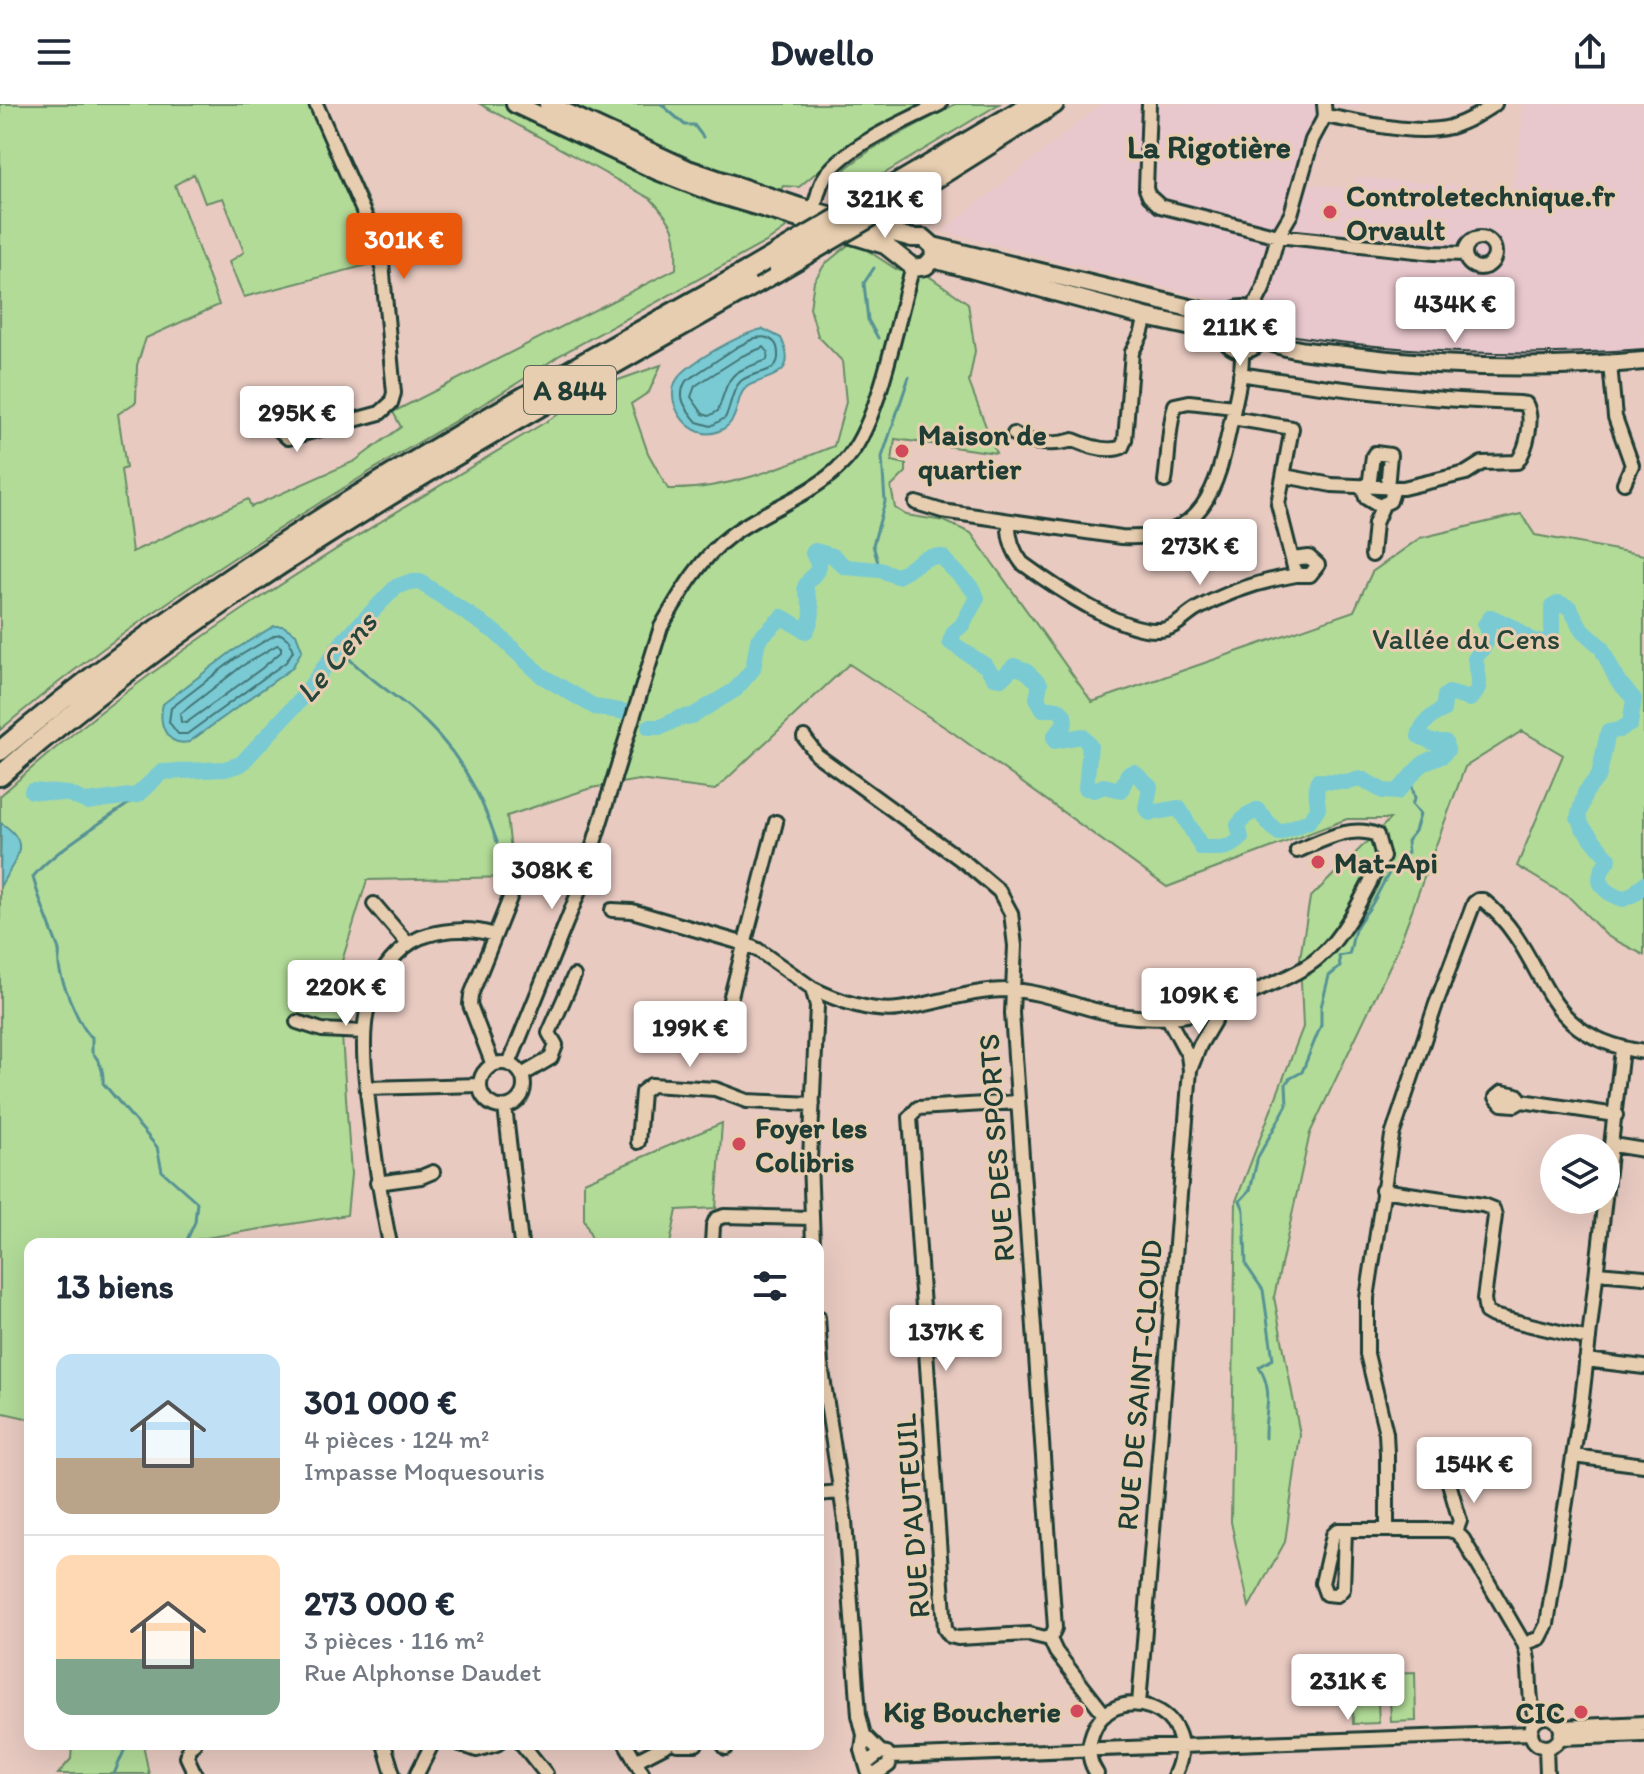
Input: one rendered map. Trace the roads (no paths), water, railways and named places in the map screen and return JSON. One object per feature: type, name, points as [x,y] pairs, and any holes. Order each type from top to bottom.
[{"type":"highway","name":"A 844","points":[[0,776],[116,680],[283,563],[488,436],[778,271],[1031,104]]},
{"type":"highway","name":"A 844","points":[[0,751],[110,662],[258,556],[438,445],[749,270],[1054,104]]},
{"type":"main road","points":[[515,104],[686,182],[745,204],[924,238],[933,252],[1146,317],[1224,334]]},
{"type":"main road","points":[[548,104],[688,169],[885,245],[909,263],[924,267],[933,252]]},
{"type":"main road","points":[[909,263],[903,249],[912,238]]},
{"type":"main road","points":[[933,252],[1227,317]]},
{"type":"main road","points":[[1240,309],[1252,311],[1261,321],[1260,337],[1253,345],[1242,348],[1230,343],[1224,334],[1227,317],[1240,309]]},
{"type":"main road","points":[[1260,337],[1295,349],[1416,364],[1521,368],[1644,361]]},
{"type":"street","points":[[251,424],[276,427],[288,438],[380,413],[391,403],[394,393],[381,252],[316,104]]},
{"type":"street","points":[[811,216],[823,178],[828,172],[882,134],[940,104]]},
{"type":"street","points":[[1149,104],[1145,180],[1153,202],[1160,206],[1278,236],[1465,254]]},
{"type":"street","points":[[1252,311],[1263,289],[1278,236],[1291,214],[1324,110],[1405,128],[1432,130],[1462,122],[1495,104]]},
{"type":"street","points":[[509,1064],[579,891],[661,627],[678,597],[713,552],[731,535],[815,486],[845,462],[856,447],[866,429],[887,362],[909,263]]},
{"type":"street","points":[[1014,434],[1024,440],[1061,444],[1073,440],[1100,448],[1116,450],[1122,447],[1132,352],[1146,317]]},
{"type":"street","points":[[916,503],[942,511],[1141,538],[1180,526],[1208,500],[1219,474],[1233,413],[1242,348]]},
{"type":"street","points":[[1610,364],[1615,417],[1632,465],[1624,483]]},
{"type":"street","points":[[1240,374],[1350,391],[1526,404],[1529,410],[1525,452],[1517,462],[1482,463],[1466,473],[1391,488],[1332,485],[1284,476]]},
{"type":"street","points":[[1165,481],[1170,451],[1170,421],[1175,405],[1189,402],[1292,428],[1278,504],[1296,575]]},
{"type":"street","points":[[1372,555],[1375,523],[1383,505],[1390,501],[1391,488],[1390,455],[1375,453],[1366,498],[1383,505]]},
{"type":"street","points":[[1009,521],[1016,555],[1022,563],[1100,613],[1144,630],[1165,629],[1218,598],[1269,580],[1310,575],[1318,565],[1309,557],[1292,559]]},
{"type":"street","name":"RUE DES SPORTS","points":[[804,737],[817,755],[967,864],[999,891],[1011,913],[1015,946],[1012,990],[1018,1102],[1055,1628],[1050,1639]]},
{"type":"street","points":[[730,1000],[776,822]]},
{"type":"street","points":[[612,910],[632,911],[745,944],[827,996],[877,1009],[898,1009],[989,990],[1012,990],[1115,1015],[1186,1017],[1223,1006],[1280,981],[1318,959],[1336,939],[1383,857],[1377,835],[1365,831],[1345,832],[1297,851]]},
{"type":"street","points":[[493,1065],[470,1005],[471,995],[494,935],[521,878],[526,876],[550,884]]},
{"type":"street","points":[[1387,1529],[1386,1433],[1367,1354],[1365,1318],[1382,1190],[1392,1136],[1436,1004],[1469,914],[1478,900],[1489,905],[1513,934],[1558,1010],[1570,1024],[1603,1043],[1644,1052]]},
{"type":"street","points":[[374,904],[408,944]]},
{"type":"street","points":[[389,1238],[377,1183],[363,1052],[369,1002],[381,973],[408,944],[419,937],[449,931],[483,931],[494,935]]},
{"type":"street","points":[[522,1075],[551,1058],[556,1045],[549,1033],[574,976]]},
{"type":"street","points":[[812,988],[817,1006],[813,1238]]},
{"type":"street","name":"RUE DE SAINT-CLOUD","points":[[1190,1070],[1200,1045],[1223,1006]]},
{"type":"street","name":"RUE DE SAINT-CLOUD","points":[[1139,1704],[1190,1070],[1188,1055],[1168,1018]]},
{"type":"street","points":[[297,1022],[322,1030],[364,1032]]},
{"type":"street","points":[[1614,1134],[1622,1049]]},
{"type":"street","points":[[509,1064],[522,1075],[524,1086],[521,1096],[513,1104],[496,1106],[488,1101],[480,1085],[483,1074],[493,1065],[509,1064]]},
{"type":"street","points":[[367,1088],[480,1085]]},
{"type":"street","points":[[638,1142],[642,1092],[651,1085],[715,1089],[747,1101],[813,1104]]},
{"type":"street","points":[[1522,1101],[1616,1115]]},
{"type":"street","name":"RUE D'AUTEUIL","points":[[1018,1102],[918,1108],[910,1117],[945,1629],[950,1636],[958,1638],[1029,1634],[1050,1639]]},
{"type":"street","points":[[505,1107],[520,1238]]},
{"type":"street","points":[[1620,1146],[1644,1150]]},
{"type":"street","points":[[377,1183],[421,1177],[433,1172]]},
{"type":"street","points":[[1382,1190],[1493,1209],[1495,1216],[1484,1299],[1486,1312],[1589,1339]]},
{"type":"street","points":[[1524,1644],[1540,1638],[1547,1624],[1573,1456],[1604,1214]]},
{"type":"street","points":[[712,1238],[716,1219],[724,1216],[811,1218]]},
{"type":"street","points":[[1597,1273],[1644,1277]]},
{"type":"street","points":[[1586,1360],[1644,1367]]},
{"type":"street","points":[[824,1385],[845,1521],[859,1715],[864,1735],[862,1750],[870,1772],[887,1767],[891,1762],[886,1754],[864,1735]]},
{"type":"street","points":[[1573,1456],[1644,1465]]},
{"type":"street","points":[[1447,1476],[1460,1521],[1456,1532]]},
{"type":"street","points":[[824,1493],[839,1492]]},
{"type":"street","points":[[1345,1530],[1343,1589],[1337,1595],[1326,1594],[1322,1583],[1333,1535],[1338,1530],[1387,1529],[1448,1530],[1456,1532],[1463,1539],[1529,1656],[1534,1714],[1531,1733],[1537,1745],[1546,1748],[1555,1745],[1560,1733]]},
{"type":"street","points":[[1050,1639],[1056,1652],[1105,1715]]},
{"type":"street","points":[[1097,1774],[1092,1767],[1089,1751],[1092,1734],[1105,1715],[1118,1707],[1139,1704],[1167,1716],[1177,1730],[1182,1747],[1175,1774]]},
{"type":"street","points":[[1534,1714],[1551,1718],[1560,1733]]},
{"type":"street","points":[[1515,1734],[1534,1714]]},
{"type":"street","points":[[1560,1733],[1644,1723]]},
{"type":"street","points":[[886,1754],[1089,1751],[1531,1733]]},
{"type":"street","points":[[1560,1733],[1644,1735]]},
{"type":"street","points":[[1546,1748],[1547,1774]]},
{"type":"street","points":[[189,1750],[187,1757],[195,1774]]},
{"type":"street","points":[[386,1750],[393,1774]]},
{"type":"street","points":[[417,1774],[429,1750]]},
{"type":"street","points":[[527,1750],[546,1774]]},
{"type":"street","points":[[629,1750],[643,1774]]},
{"type":"street","points":[[635,1761],[656,1750]]},
{"type":"water","points":[[763,329],[781,338],[787,358],[782,370],[746,388],[727,426],[709,433],[691,427],[674,402],[675,383],[680,375],[714,350]]},
{"type":"water","points":[[274,626],[283,626],[296,634],[302,650],[292,668],[189,742],[181,743],[169,737],[163,726],[163,704],[231,652]]},
{"type":"water","points":[[1,823],[17,838],[19,846],[15,861],[0,887]]},
{"type":"waterway","points":[[661,104],[685,125],[694,125],[703,137]]},
{"type":"waterway","points":[[874,268],[864,283],[868,320],[878,338]]},
{"type":"waterway","points":[[880,570],[873,545],[885,502],[882,457],[909,377]]},
{"type":"waterway","name":"Le Cens","points":[[649,727],[661,727],[679,718],[692,716],[735,690],[753,669],[758,640],[782,617],[806,631],[812,613],[805,587],[819,566],[813,553],[815,551],[833,556],[845,567],[880,570],[897,576],[923,560],[942,557],[971,587],[977,598],[950,642],[986,666],[994,677],[1002,678],[1014,666],[1026,671],[1040,684],[1037,698],[1043,709],[1058,709],[1064,715],[1065,723],[1054,737],[1055,741],[1082,736],[1090,746],[1086,788],[1094,790],[1104,786],[1121,790],[1128,774],[1134,772],[1150,787],[1146,808],[1150,813],[1179,808],[1202,848],[1223,848],[1241,838],[1238,825],[1257,810],[1279,833],[1309,821],[1318,809],[1318,781],[1362,779],[1383,791],[1397,792],[1422,765],[1442,756],[1447,750],[1445,742],[1432,742],[1419,736],[1420,732],[1428,720],[1443,710],[1445,696],[1449,693],[1470,699],[1474,695],[1479,680],[1475,659],[1486,643],[1488,635],[1485,625],[1491,617],[1533,642],[1548,641],[1552,633],[1552,607],[1559,603],[1570,608],[1582,630],[1601,647],[1617,680],[1634,699],[1630,724],[1608,732],[1599,775],[1585,793],[1578,817],[1583,828],[1609,859],[1600,878],[1604,888],[1623,899],[1644,884]]},
{"type":"waterway","name":"Le Cens","points":[[32,791],[69,794],[87,802],[137,795],[162,772],[225,769],[241,764],[302,698],[344,640],[396,587],[409,582],[420,582],[495,632],[542,676],[595,707],[626,712]]},
{"type":"waterway","points":[[339,648],[426,722],[453,752],[482,803],[497,842]]},
{"type":"waterway","points":[[1265,1438],[1268,1394],[1259,1367],[1273,1359],[1263,1290],[1246,1265],[1244,1210],[1240,1201],[1250,1190],[1258,1157],[1287,1105],[1286,1084],[1302,1072],[1321,1025],[1321,1007],[1329,976],[1340,967],[1339,956],[1349,954],[1357,926],[1387,876],[1408,853],[1407,841],[1415,831],[1420,814],[1412,804],[1415,798],[1410,779]]},
{"type":"waterway","points":[[137,795],[65,848],[33,877],[59,949],[63,981],[77,1015],[92,1037],[92,1052],[101,1067],[103,1083],[157,1147],[162,1171],[197,1202],[195,1222],[188,1238]]},
{"type":"waterway","points":[[114,1774],[124,1750]]},
{"type":"tram line","points":[[1282,334],[1372,346],[1462,352],[1553,353],[1644,349]]},
{"type":"place","name":"Controletechnique.fr Orvault","points":[[1330,212]]},
{"type":"place","name":"Maison de quartier","points":[[902,451]]},
{"type":"place","name":"Mat-Api","points":[[1318,862]]},
{"type":"place","name":"Foyer les Colibris","points":[[739,1144]]},
{"type":"place","name":"Kig Boucherie","points":[[1077,1711]]},
{"type":"place","name":"CIC","points":[[1581,1712]]},
{"type":"district","name":"La Rigotière","points":[[1209,147]]},
{"type":"park label","name":"Vallée du Cens","points":[[1466,638]]}]
